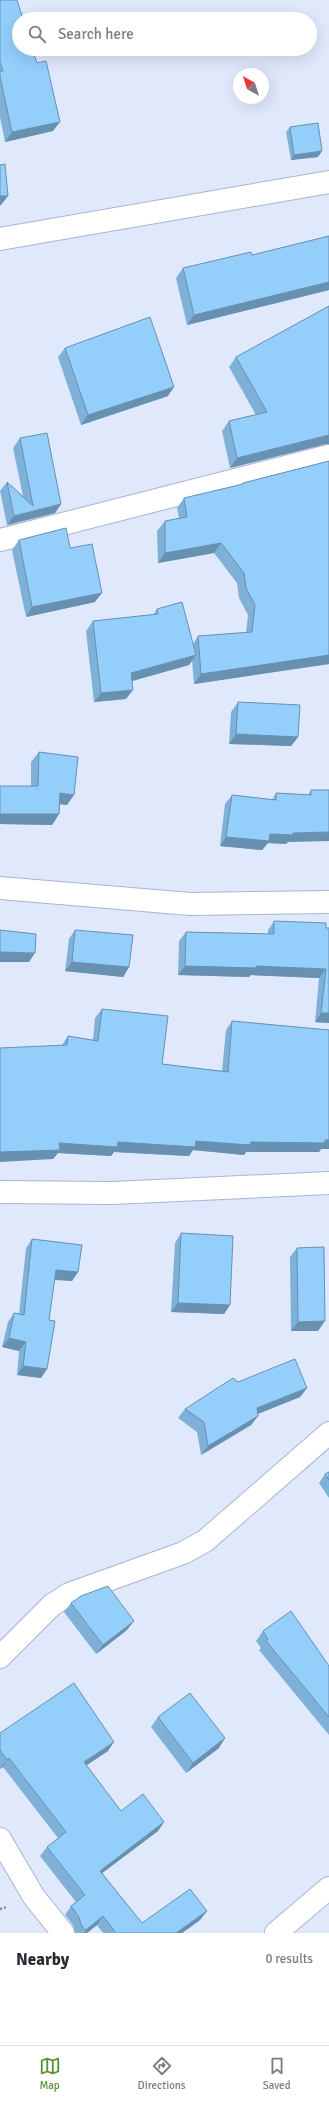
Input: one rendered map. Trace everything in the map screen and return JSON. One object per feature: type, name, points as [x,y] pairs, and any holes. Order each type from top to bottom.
[{"type":"street","points":[[0,239],[329,182]]},
{"type":"street","points":[[0,540],[329,456]]},
{"type":"street","points":[[0,888],[190,904],[329,902]]},
{"type":"street","points":[[0,1192],[113,1194],[329,1183]]},
{"type":"street","points":[[0,1657],[52,1605],[69,1594],[183,1553],[205,1541],[329,1433]]},
{"type":"street","points":[[0,1839],[34,1897],[63,1933]]},
{"type":"street","points":[[276,1933],[329,1888]]},
{"type":"building","points":[[0,0],[17,0],[21,12],[12,12],[12,56],[34,56],[37,63],[46,61],[60,122],[12,132],[0,77],[0,71],[3,71],[0,62]]},
{"type":"building","points":[[318,123],[322,151],[294,155],[290,127]]},
{"type":"building","points":[[5,164],[8,196],[0,196],[0,165]]},
{"type":"building","points":[[329,236],[329,282],[194,315],[183,268],[251,252],[252,255]]},
{"type":"building","points":[[329,306],[329,435],[237,458],[229,421],[267,412],[236,357]]},
{"type":"building","points":[[150,317],[174,387],[88,415],[65,348]]},
{"type":"building","points":[[47,433],[61,504],[14,516],[7,482],[33,506],[20,438]]},
{"type":"building","points":[[329,461],[329,655],[201,674],[198,636],[252,632],[255,605],[246,588],[244,573],[221,543],[165,553],[165,521],[187,517],[184,498]]},
{"type":"building","points":[[66,528],[70,548],[92,544],[102,593],[32,607],[19,540]]},
{"type":"building","points":[[182,602],[196,655],[131,673],[133,690],[101,693],[93,621],[158,614],[157,609]]},
{"type":"building","points":[[238,702],[300,705],[298,737],[236,734]]},
{"type":"building","points":[[39,752],[78,757],[74,795],[60,793],[59,814],[0,814],[0,786],[38,786]]},
{"type":"building","points":[[311,790],[329,790],[329,832],[293,833],[293,835],[270,834],[269,841],[226,837],[232,795],[276,800],[276,793],[311,795]]},
{"type":"building","points":[[274,921],[326,923],[326,928],[329,928],[329,1013],[321,1013],[326,969],[256,966],[256,968],[185,966],[186,932],[274,934]]},
{"type":"building","points":[[0,930],[36,934],[35,953],[0,952]]},
{"type":"building","points":[[75,930],[133,935],[129,967],[72,962]]},
{"type":"building","points":[[102,1009],[168,1016],[162,1064],[228,1072],[232,1021],[329,1030],[329,1140],[325,1140],[325,1143],[251,1142],[250,1145],[196,1141],[195,1147],[118,1142],[117,1147],[59,1143],[60,1150],[0,1152],[0,1048],[67,1045],[68,1036],[98,1041]]},
{"type":"building","points":[[181,1233],[233,1236],[230,1305],[178,1303]]},
{"type":"building","points":[[32,1239],[82,1245],[78,1272],[56,1270],[49,1320],[55,1321],[47,1369],[23,1366],[26,1342],[9,1338],[14,1313],[24,1315]]},
{"type":"building","points":[[324,1247],[325,1321],[298,1322],[297,1248]]},
{"type":"building","points":[[295,1359],[307,1388],[257,1408],[258,1416],[208,1446],[204,1422],[185,1409],[233,1378],[238,1382]]},
{"type":"building","points":[[329,1472],[329,1480],[325,1474]]},
{"type":"building","points":[[108,1586],[134,1621],[103,1645],[71,1603],[81,1596]]},
{"type":"building","points":[[291,1611],[329,1666],[329,1717],[266,1641],[268,1639],[263,1631]]},
{"type":"building","points":[[74,1683],[114,1742],[84,1762],[121,1811],[143,1794],[164,1822],[100,1871],[142,1923],[190,1889],[207,1911],[176,1933],[116,1933],[103,1916],[86,1930],[81,1925],[79,1917],[71,1906],[85,1895],[47,1847],[66,1832],[9,1758],[7,1760],[0,1750],[0,1733]]},
{"type":"building","points":[[190,1693],[225,1738],[193,1763],[158,1717]]}]
